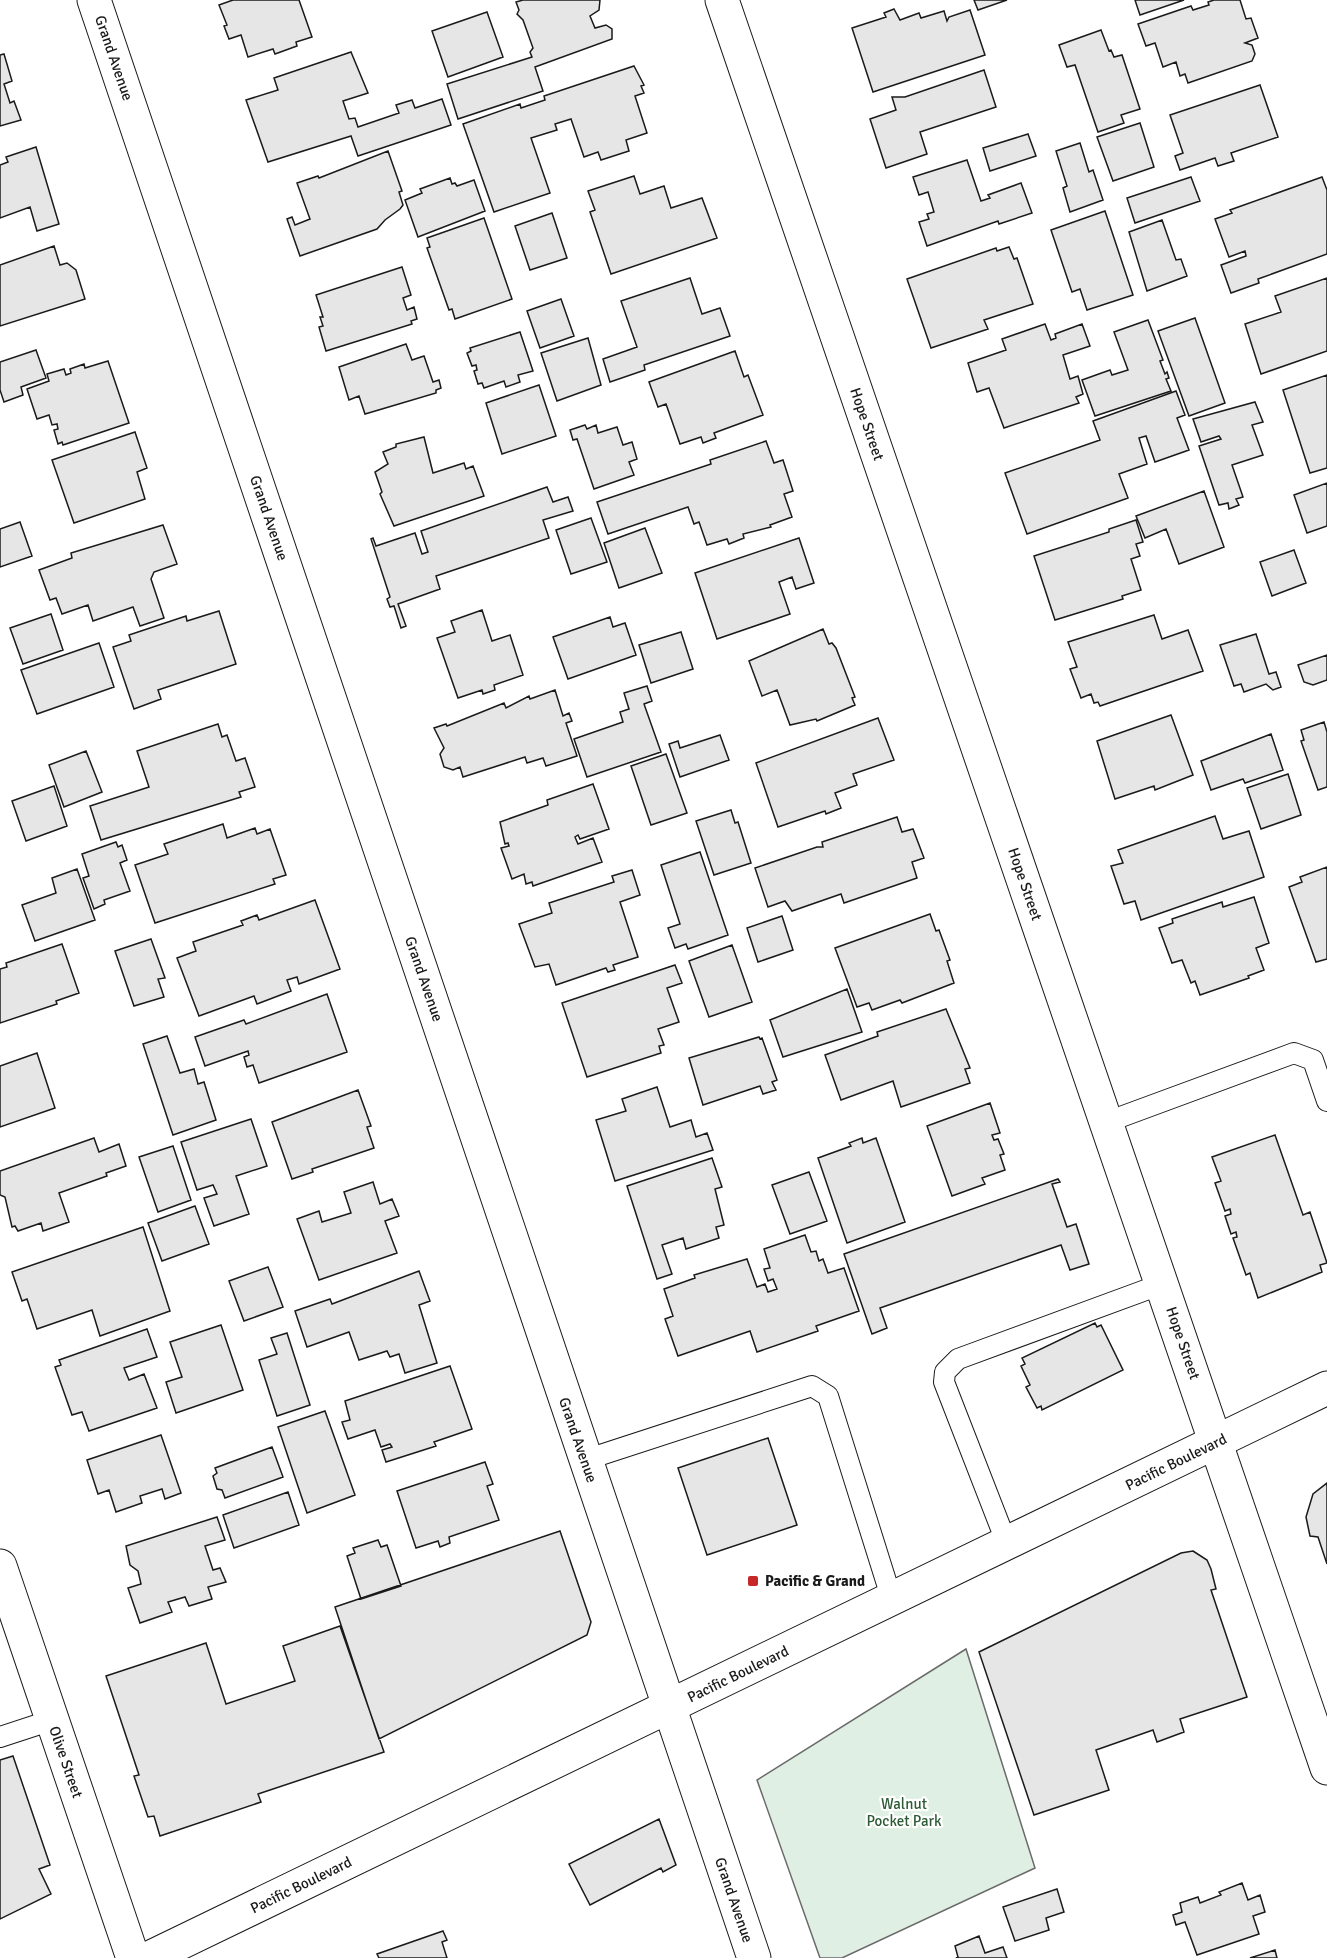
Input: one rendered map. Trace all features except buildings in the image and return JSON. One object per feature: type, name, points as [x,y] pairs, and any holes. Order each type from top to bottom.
[{"type":"street","name":"Grand Avenue","points":[[94,0],[754,1958]]},
{"type":"street","name":"Hope Street","points":[[722,0],[1327,1768]]},
{"type":"street","name":"Pacific Boulevard","points":[[149,1958],[1327,1388]]},
{"type":"street","name":"Olive Street","points":[[0,1566],[133,1958]]},
{"type":"lane","points":[[1107,1122],[1294,1053],[1313,1060],[1327,1101]]},
{"type":"lane","points":[[1007,1544],[944,1382],[945,1372],[958,1359],[1162,1284]]},
{"type":"lane","points":[[585,1460],[812,1386],[828,1396],[892,1600]]},
{"type":"lane","points":[[4,1730],[52,1720]]},
{"type":"green space","name":"Walnut Pocket Park","points":[[966,1649],[1035,1868],[842,1958],[820,1958],[757,1780]]},
{"type":"place","name":"Pacific & Grand","points":[[753,1581]]}]
